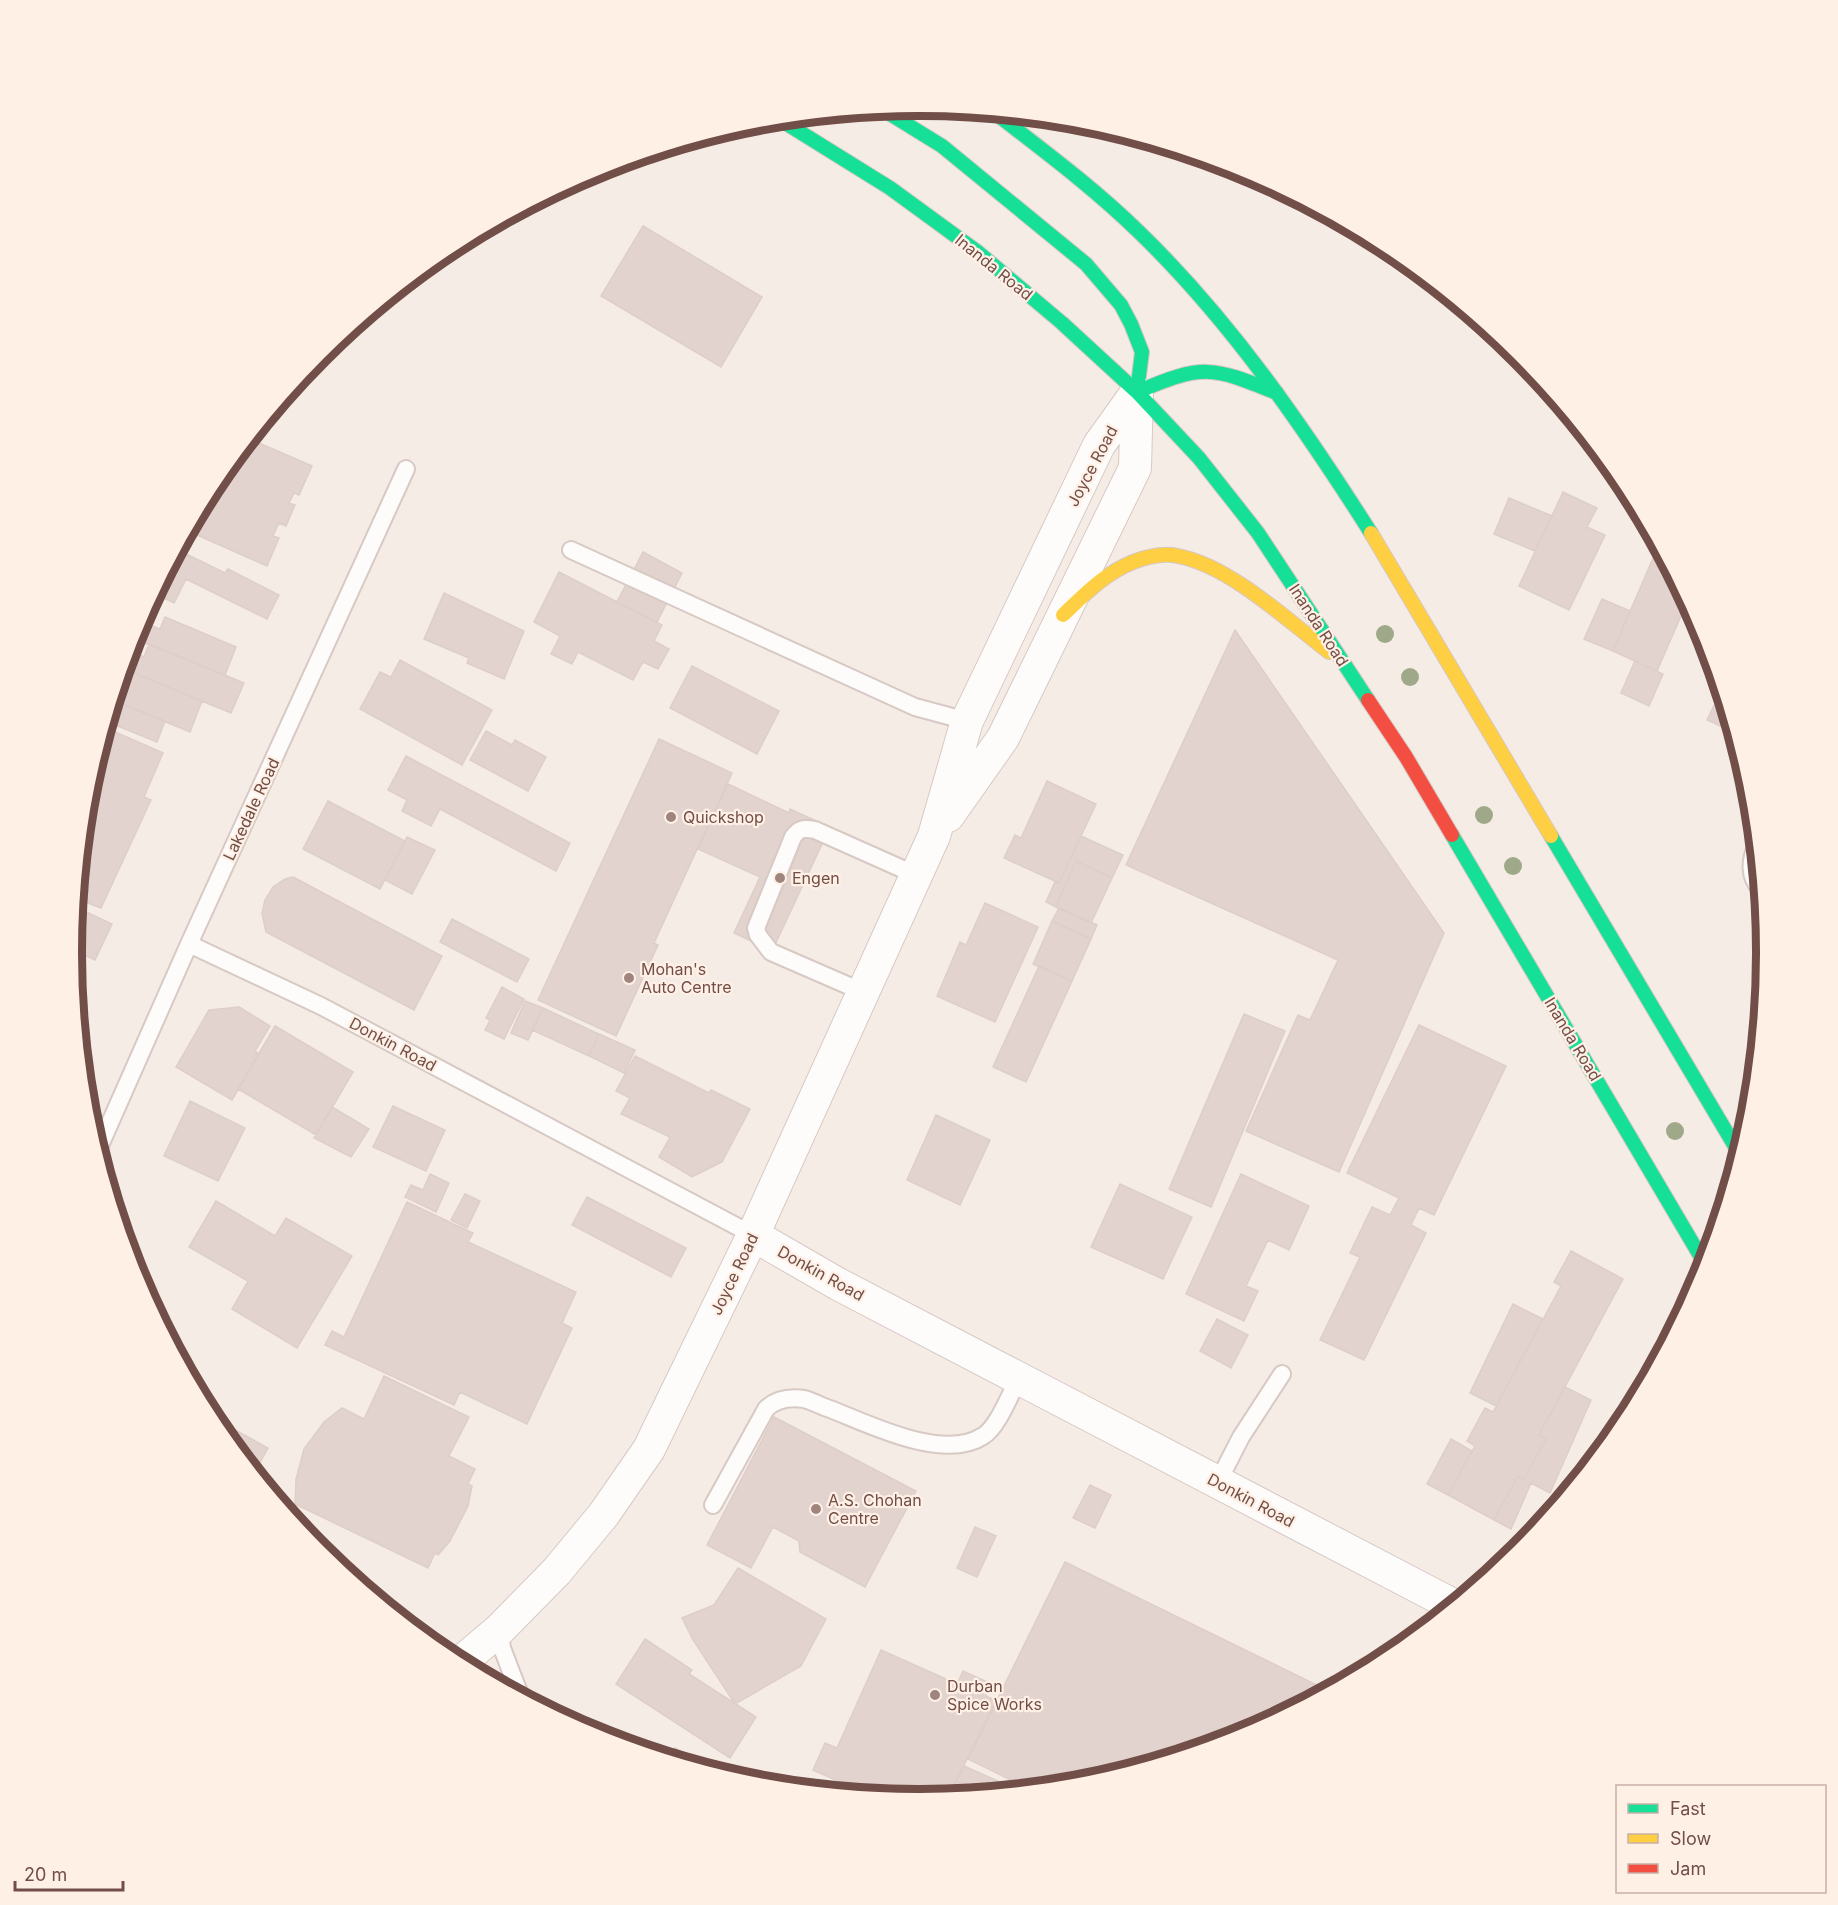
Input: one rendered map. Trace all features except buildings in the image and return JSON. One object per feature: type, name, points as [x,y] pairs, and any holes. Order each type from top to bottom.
[{"type":"main road","points":[[895,117],[942,146],[1086,264],[1121,305],[1131,324],[1142,352],[1137,392]]},
{"type":"main road","points":[[1005,121],[1073,174],[1137,230],[1209,307],[1278,393],[1326,461],[1376,541],[1733,1143]]},
{"type":"main road","name":"Inanda Road","points":[[791,126],[890,188],[979,253],[1062,323],[1137,392],[1199,458],[1258,533],[1406,757],[1699,1254]]},
{"type":"main road","points":[[1137,392],[1181,375],[1203,370],[1228,374],[1278,393]]},
{"type":"main road","points":[[1063,615],[1108,576],[1132,562],[1153,556],[1177,556],[1203,564],[1258,597],[1344,664]]},
{"type":"street","name":"Joyce Road","points":[[934,836],[1003,738],[1135,468],[1137,392]]},
{"type":"street","name":"Joyce Road","points":[[468,1656],[499,1630],[557,1571],[604,1514],[649,1449],[753,1235],[934,836],[966,721],[1099,445],[1137,392]]},
{"type":"street","name":"Donkin Road","points":[[753,1235],[838,1284],[1446,1601]]},
{"type":"lane","name":"Lakedale Road","points":[[104,1137],[189,944],[406,469]]},
{"type":"lane","points":[[571,550],[915,707],[966,721]]},
{"type":"lane","points":[[863,992],[771,952],[758,935],[756,928],[793,837],[798,830],[806,828],[815,830],[916,875]]},
{"type":"lane","name":"Donkin Road","points":[[189,944],[332,1012],[753,1235]]},
{"type":"lane","points":[[1218,1482],[1241,1437],[1282,1374]]},
{"type":"lane","points":[[713,1505],[766,1409],[773,1402],[783,1399],[804,1399],[904,1437],[946,1446],[971,1442],[985,1436],[994,1425],[1018,1378]]},
{"type":"lane","points":[[499,1630],[502,1648],[516,1685]]},
{"type":"traffic: fast","points":[[895,117],[942,146],[1086,264],[1121,305],[1131,324],[1142,352],[1137,392]]},
{"type":"traffic: fast","points":[[1005,121],[1122,216],[1204,301],[1264,375],[1319,453],[1371,533]]},
{"type":"traffic: fast","points":[[791,126],[890,188],[979,253],[1062,323],[1137,392],[1199,458],[1258,533],[1368,700]]},
{"type":"traffic: fast","points":[[1137,392],[1177,377],[1207,372],[1221,373],[1277,393]]},
{"type":"traffic: fast","points":[[1452,835],[1699,1254]]},
{"type":"traffic: fast","points":[[1551,836],[1733,1143]]},
{"type":"traffic: slow","points":[[1371,533],[1551,836]]},
{"type":"traffic: slow","points":[[1063,615],[1095,585],[1113,572],[1149,557],[1173,555],[1198,562],[1238,582],[1329,652]]},
{"type":"traffic: jam","points":[[1368,700],[1406,757],[1452,835]]},
{"type":"place","name":"Quickshop","points":[[671,817]]},
{"type":"place","name":"Engen","points":[[780,878]]},
{"type":"place","name":"Mohan's Auto Centre","points":[[629,978]]},
{"type":"place","name":"A.S. Chohan Centre","points":[[816,1509]]},
{"type":"place","name":"Durban Spice Works","points":[[935,1695]]}]
